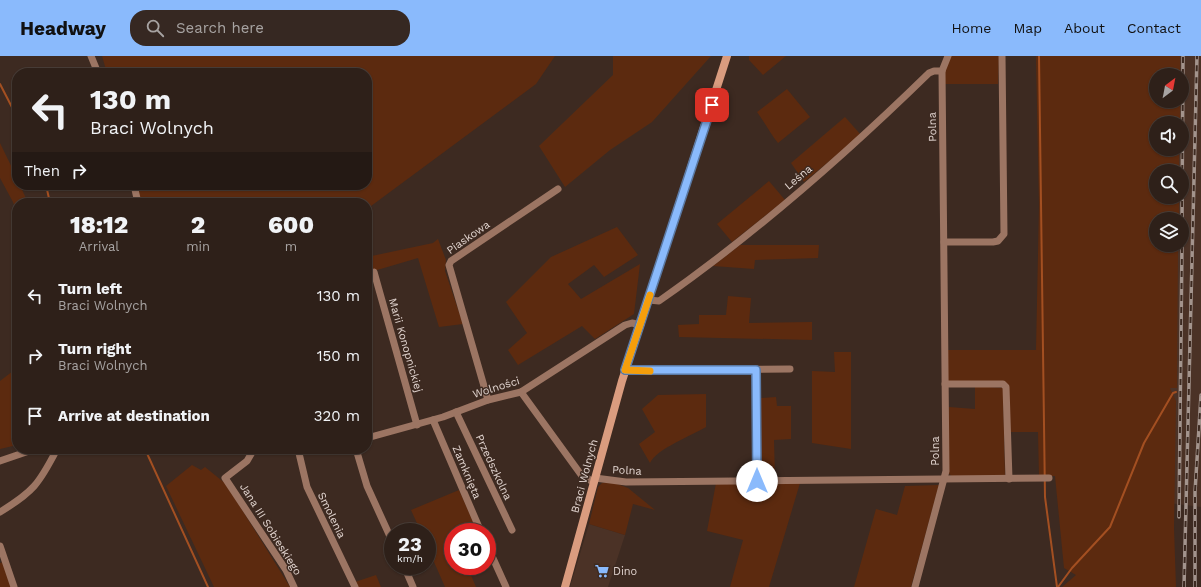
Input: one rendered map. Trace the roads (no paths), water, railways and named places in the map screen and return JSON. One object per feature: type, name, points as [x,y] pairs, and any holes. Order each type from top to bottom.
[{"type":"main road","name":"Braci Wolnych","points":[[565,587],[625,370],[641,325],[727,56]]},
{"type":"street","points":[[92,56],[96,68]]},
{"type":"street","points":[[942,71],[948,56]]},
{"type":"street","points":[[944,242],[993,242],[998,241],[1004,234],[1002,56]]},
{"type":"street","name":"Leśna","points":[[649,300],[659,301],[707,266],[839,157],[929,73],[934,71],[942,71]]},
{"type":"street","name":"Polna","points":[[594,480],[626,482],[944,480],[946,468],[942,71]]},
{"type":"street","name":"Piaskowa","points":[[488,400],[449,265],[451,261],[558,189]]},
{"type":"street","name":"Marii Konopnickiej","points":[[374,272],[417,424]]},
{"type":"street","name":"Wolności","points":[[372,437],[433,420],[488,400],[521,392],[625,325],[632,323],[641,325]]},
{"type":"street","points":[[625,370],[790,369]]},
{"type":"street","points":[[756,370],[757,481]]},
{"type":"street","points":[[945,384],[1003,384],[1006,387],[1009,479]]},
{"type":"street","points":[[521,392],[582,476],[594,480]]},
{"type":"street","name":"Przedszkolna","points":[[456,412],[512,530]]},
{"type":"street","name":"Zamknięta","points":[[433,420],[477,523]]},
{"type":"street","points":[[0,461],[20,454]]},
{"type":"street","points":[[0,512],[28,494],[36,486],[54,454]]},
{"type":"street","name":"Jana III Sobieskiego","points":[[251,454],[247,462],[225,478],[286,570],[294,587]]},
{"type":"street","name":"Smolenia","points":[[299,454],[307,487],[355,587]]},
{"type":"street","points":[[357,454],[367,486],[384,523]]},
{"type":"street","points":[[914,587],[944,480],[1046,478]]},
{"type":"street","points":[[0,546],[14,587]]},
{"type":"street","points":[[496,565],[506,587]]},
{"type":"street","points":[[408,575],[413,587]]},
{"type":"waterway","points":[[1039,56],[1045,497],[1057,587]]},
{"type":"waterway","points":[[0,84],[12,107]]},
{"type":"waterway","points":[[47,190],[49,198]]},
{"type":"waterway","points":[[1058,587],[1072,568],[1110,527],[1144,443],[1173,393],[1176,392]]},
{"type":"waterway","points":[[147,454],[208,587]]},
{"type":"railway","points":[[1182,212],[1183,56]]},
{"type":"railway","points":[[1184,587],[1197,56]]},
{"type":"railway","points":[[1179,517],[1182,252]]},
{"type":"railway","points":[[1195,587],[1195,492],[1201,395]]},
{"type":"place","name":"Dino","points":[[602,571]]}]
